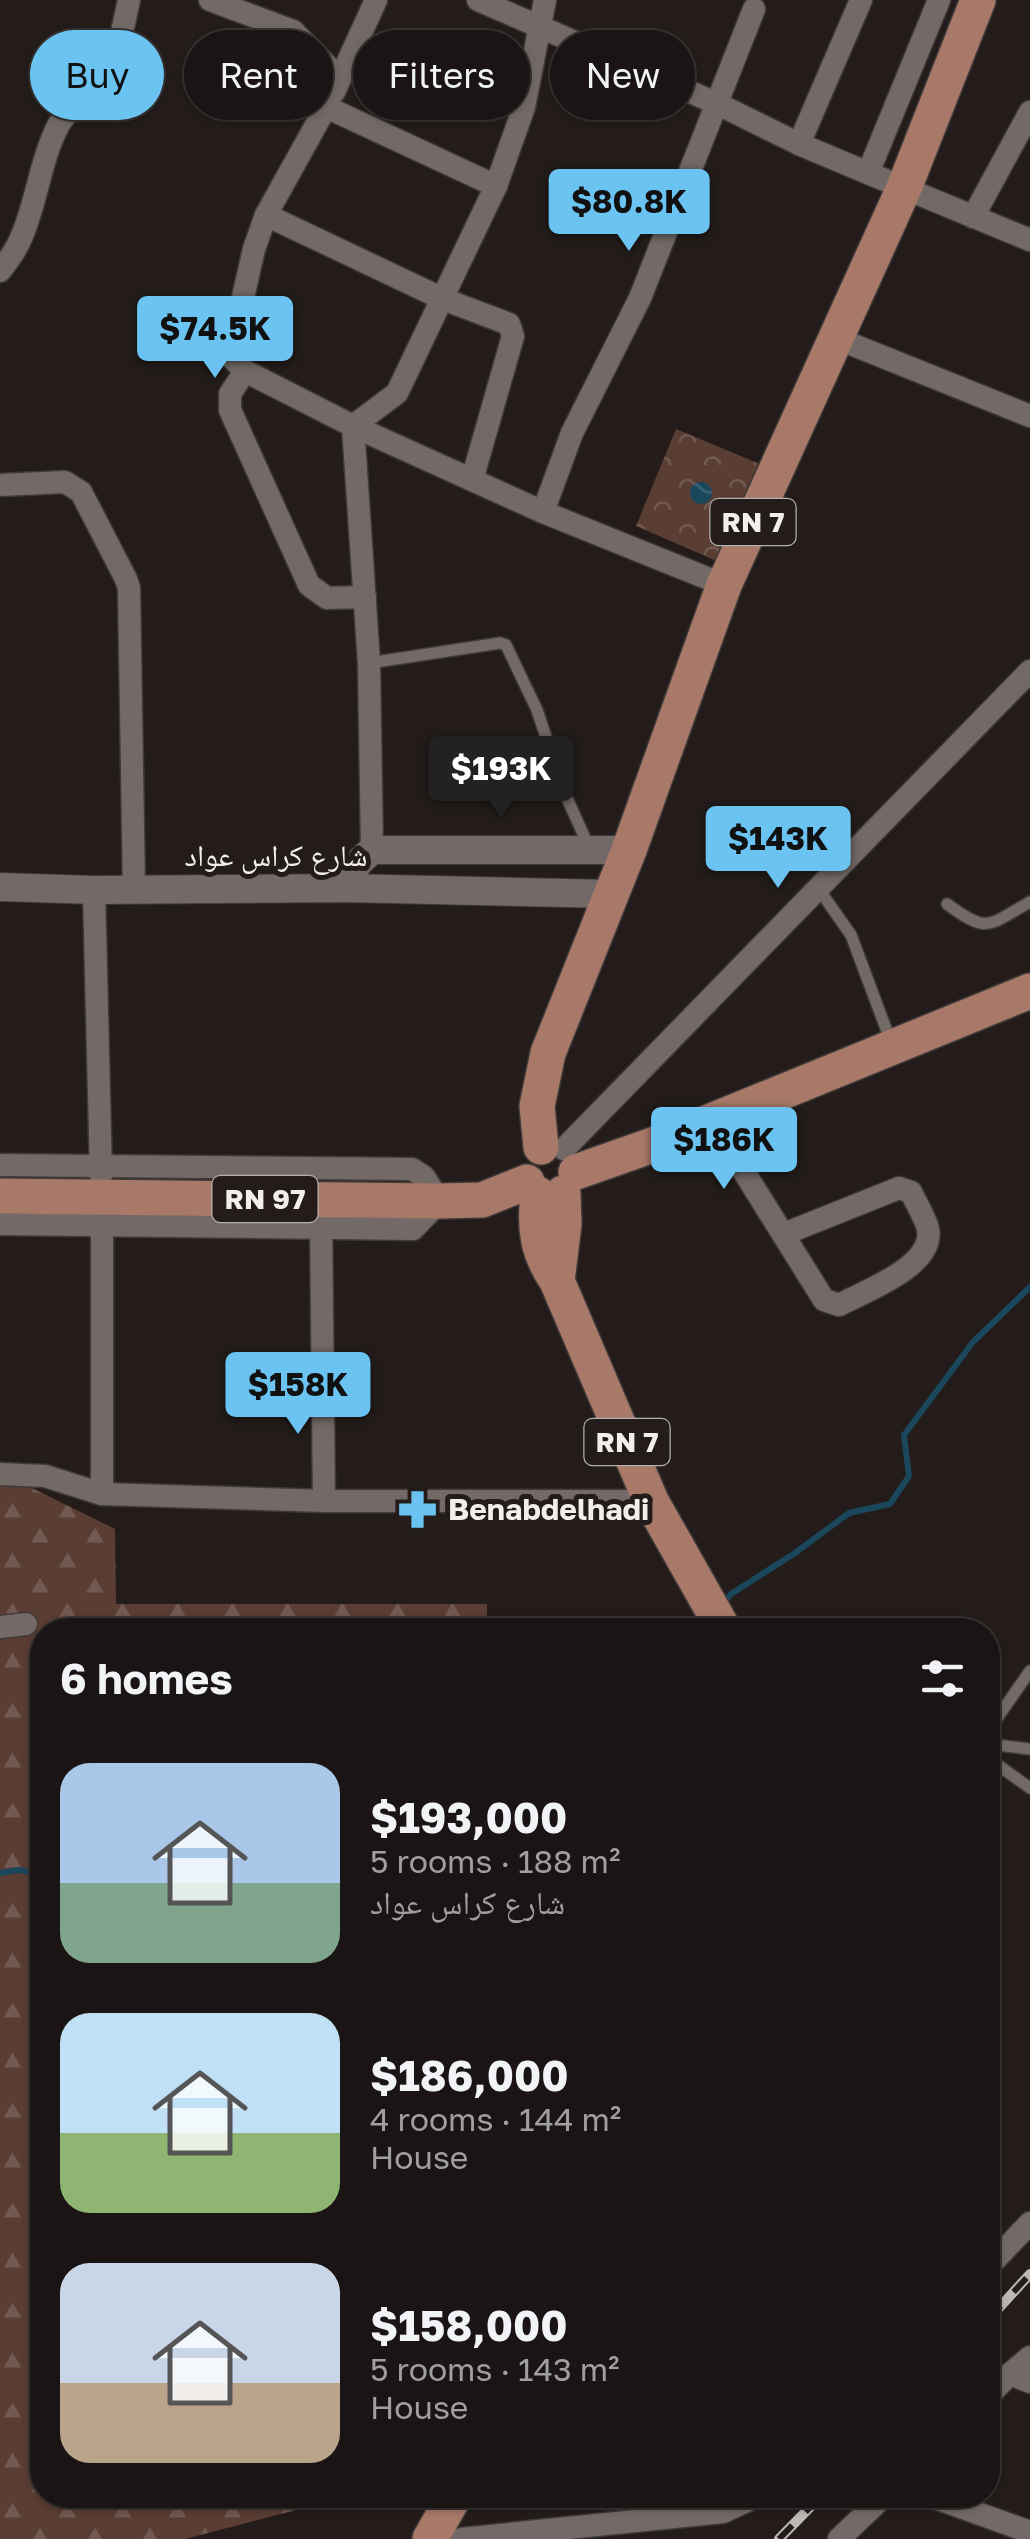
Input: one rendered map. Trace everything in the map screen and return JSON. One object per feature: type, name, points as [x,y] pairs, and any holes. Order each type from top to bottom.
[{"type":"main road","name":"RN 7","points":[[718,1618],[652,1501],[536,1236],[560,1115],[548,1053],[629,850],[724,585],[904,188],[978,0]]},
{"type":"main road","points":[[552,1169],[605,1164],[1030,991]]},
{"type":"main road","name":"RN 97","points":[[0,1196],[102,1196],[321,1215],[482,1200],[552,1169]]},
{"type":"main road","points":[[430,2539],[448,2508]]},
{"type":"street","points":[[0,272],[22,238],[58,127],[73,104],[106,90],[111,82],[129,0]]},
{"type":"street","points":[[210,0],[239,4],[277,23],[300,38],[340,80]]},
{"type":"street","points":[[277,23],[287,0]]},
{"type":"street","points":[[333,94],[376,0]]},
{"type":"street","points":[[478,0],[718,104],[799,144],[1030,240]]},
{"type":"street","points":[[353,426],[397,392],[496,186],[524,107],[545,0]]},
{"type":"street","points":[[799,144],[862,0]]},
{"type":"street","points":[[868,173],[939,0]]},
{"type":"street","points":[[543,512],[572,433],[640,298],[718,104],[749,3]]},
{"type":"street","points":[[333,110],[496,186]]},
{"type":"street","points":[[973,217],[1030,112]]},
{"type":"street","points":[[319,120],[266,216],[254,248],[231,356],[245,371],[353,426],[543,512],[724,585]]},
{"type":"street","points":[[266,216],[443,299],[501,320],[512,330],[472,480]]},
{"type":"street","points":[[836,338],[1030,416]]},
{"type":"street","points":[[245,371],[230,394],[230,410],[308,585],[327,598],[365,597]]},
{"type":"street","points":[[353,426],[370,663],[372,850]]},
{"type":"street","points":[[0,485],[74,484],[129,588],[134,889]]},
{"type":"street","points":[[552,1169],[1030,671]]},
{"type":"street","points":[[344,888],[358,863],[372,850],[629,850]]},
{"type":"street","name":"شارع كراس عواد","points":[[0,887],[612,894]]},
{"type":"street","points":[[94,890],[102,1196],[102,1494]]},
{"type":"street","points":[[711,1120],[824,1300],[839,1305],[903,1272],[913,1264],[928,1239],[928,1227],[910,1192],[903,1188],[784,1234]]},
{"type":"street","points":[[0,1166],[102,1196]]},
{"type":"street","points":[[0,1224],[102,1196],[412,1170],[424,1177],[440,1202]]},
{"type":"street","points":[[321,1215],[324,1501]]},
{"type":"street","points":[[0,1474],[46,1476],[102,1494],[324,1501],[652,1501]]},
{"type":"street","points":[[0,1628],[26,1624]]},
{"type":"street","points":[[1000,2254],[1030,2223]]},
{"type":"street","points":[[1020,2378],[1030,2357]]},
{"type":"street","points":[[461,2539],[734,2508]]},
{"type":"street","points":[[839,2539],[871,2508]]},
{"type":"street","points":[[963,2508],[1030,2532]]},
{"type":"lane","points":[[370,663],[460,647],[500,642],[506,645],[590,849]]},
{"type":"lane","points":[[818,888],[850,935],[892,1046]]},
{"type":"lane","points":[[948,904],[982,925],[993,924],[1030,902]]},
{"type":"lane","points":[[1000,1714],[1030,1670]]},
{"type":"lane","points":[[1000,1745],[1030,1749]]},
{"type":"lane","points":[[1000,1769],[1030,1788]]},
{"type":"green space","points":[[676,429],[760,464],[719,562],[636,526]]},
{"type":"green space","points":[[14,1479],[115,1529],[116,1604],[487,1604],[487,1618],[30,1618],[30,2508],[304,2508],[185,2539],[0,2539],[0,1482]]},
{"type":"water","points":[[701,482],[709,485],[709,501],[701,504],[693,501],[690,493],[693,485]]},
{"type":"waterway","points":[[723,1604],[731,1594],[849,1513],[890,1504],[909,1476],[904,1435],[973,1342],[1030,1287]]},
{"type":"waterway","points":[[0,1873],[30,1872]]},
{"type":"railway","points":[[1000,2307],[1030,2274]]},
{"type":"railway","points":[[779,2539],[809,2508]]},
{"type":"place","name":"Benabdelhadi","points":[[418,1510]]}]
